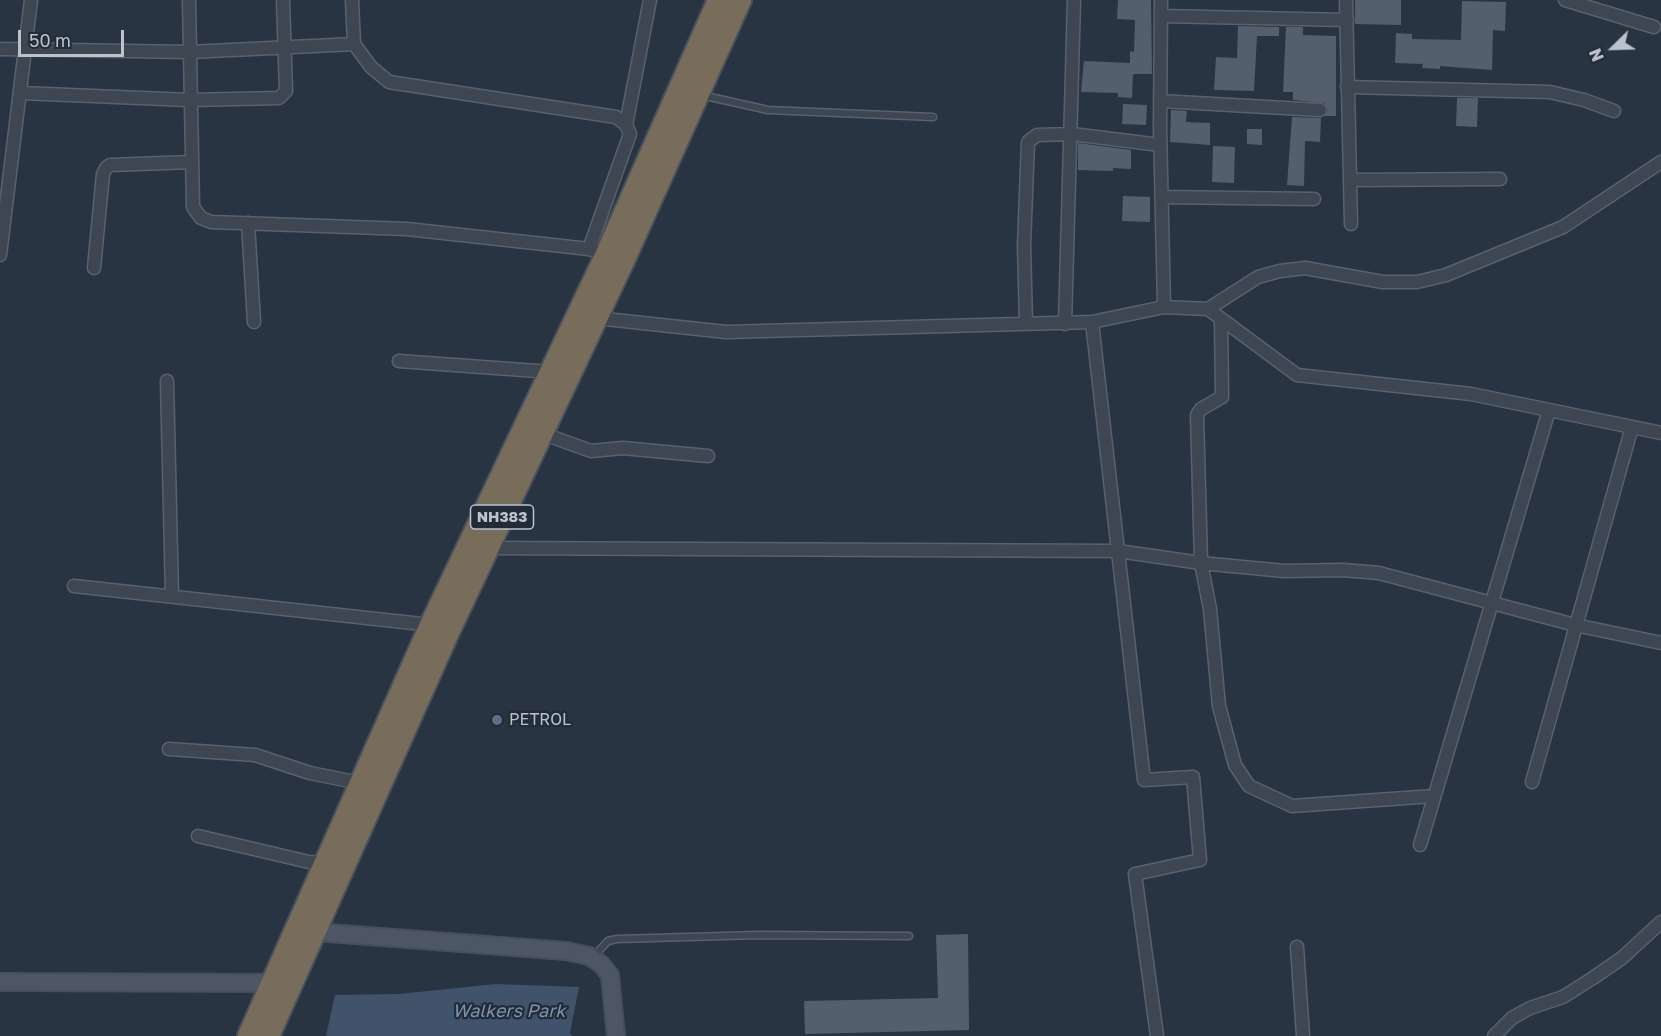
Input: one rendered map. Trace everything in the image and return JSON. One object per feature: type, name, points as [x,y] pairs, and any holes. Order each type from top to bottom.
[{"type":"highway","name":"NH383","points":[[249,1036],[315,932],[551,372],[719,0]]},
{"type":"highway","name":"NH383","points":[[268,1036],[281,985],[324,863],[431,625],[478,548],[541,433],[596,318],[606,254],[699,94],[740,0]]},
{"type":"main road","points":[[315,932],[566,951],[592,958],[610,975],[616,1036]]},
{"type":"main road","points":[[0,982],[281,985]]},
{"type":"street","points":[[0,255],[27,49],[31,0]]},
{"type":"street","points":[[189,0],[189,100],[193,207],[201,218],[212,222],[407,229],[606,254],[630,134],[626,124],[650,0]]},
{"type":"street","points":[[21,93],[189,100],[283,96],[286,91],[283,0]]},
{"type":"street","points":[[352,0],[354,44],[371,67],[389,82],[616,117],[626,124]]},
{"type":"street","points":[[1065,324],[1074,0]]},
{"type":"street","points":[[1161,0],[1160,145],[1164,307]]},
{"type":"street","points":[[1347,0],[1351,224]]},
{"type":"street","points":[[1565,0],[1654,27]]},
{"type":"street","points":[[1161,16],[1347,20]]},
{"type":"street","points":[[0,49],[190,52],[354,44]]},
{"type":"street","points":[[1347,87],[1550,92],[1614,111]]},
{"type":"street","points":[[1160,101],[1320,110]]},
{"type":"street","points":[[1026,324],[1024,245],[1028,142],[1037,135],[1072,134],[1160,145]]},
{"type":"street","points":[[94,268],[103,174],[106,168],[110,165],[191,162]]},
{"type":"street","points":[[1208,309],[1258,277],[1280,271],[1305,268],[1383,282],[1417,282],[1446,275],[1563,227],[1661,162]]},
{"type":"street","points":[[1352,180],[1500,179]]},
{"type":"street","points":[[1161,197],[1314,199]]},
{"type":"street","points":[[248,223],[254,322]]},
{"type":"street","points":[[596,318],[726,332],[1065,324],[1092,322],[1164,307],[1208,309],[1297,375],[1471,394],[1661,433]]},
{"type":"street","points":[[1221,319],[1222,397],[1201,409],[1197,415],[1201,564],[1210,609],[1221,717],[1235,765],[1249,786],[1292,806],[1434,796]]},
{"type":"street","points":[[1092,322],[1144,780],[1193,777],[1200,860],[1135,874],[1157,1036]]},
{"type":"street","points":[[399,361],[551,372]]},
{"type":"street","points":[[167,381],[172,596]]},
{"type":"street","points":[[1420,844],[1549,410]]},
{"type":"street","points":[[1532,782],[1632,427]]},
{"type":"street","points":[[541,433],[591,451],[623,448],[708,456]]},
{"type":"street","points":[[478,548],[1118,551],[1201,564],[1284,571],[1343,570],[1379,573],[1490,603],[1661,643]]},
{"type":"street","points":[[74,586],[431,625]]},
{"type":"street","points":[[169,749],[255,755],[310,773],[360,783]]},
{"type":"street","points":[[198,836],[309,862],[324,863]]},
{"type":"street","points":[[1494,1036],[1512,1018],[1530,1008],[1563,997],[1622,958],[1661,921]]},
{"type":"street","points":[[1297,947],[1303,1036]]},
{"type":"lane","points":[[699,94],[768,110],[933,117]]},
{"type":"lane","points":[[592,958],[600,947],[617,939],[759,935],[909,936]]},
{"type":"water","name":"Walkers Park","points":[[496,984],[579,987],[570,1033],[572,1036],[326,1036],[335,995],[399,994]]},
{"type":"building","points":[[1118,0],[1151,0],[1152,74],[1133,74],[1132,98],[1118,97],[1118,93],[1081,92],[1084,61],[1130,63],[1130,51],[1134,52],[1135,20],[1117,19]]},
{"type":"building","points":[[1355,0],[1401,0],[1401,25],[1355,24]]},
{"type":"building","points":[[1462,1],[1506,2],[1505,31],[1493,30],[1492,70],[1440,66],[1440,69],[1422,68],[1423,64],[1395,63],[1396,33],[1412,34],[1412,39],[1461,40]]},
{"type":"building","points":[[1238,26],[1279,27],[1279,36],[1257,36],[1254,91],[1214,90],[1216,57],[1237,58]]},
{"type":"building","points":[[1286,27],[1303,27],[1303,35],[1336,36],[1336,116],[1325,116],[1328,110],[1324,103],[1293,100],[1293,92],[1283,92]]},
{"type":"building","points":[[1457,98],[1478,98],[1477,127],[1456,126]]},
{"type":"building","points":[[1123,104],[1147,105],[1146,125],[1122,124]]},
{"type":"building","points":[[1171,110],[1187,111],[1186,122],[1210,123],[1210,145],[1170,142]]},
{"type":"building","points":[[1292,117],[1321,118],[1320,142],[1305,141],[1304,186],[1287,185]]},
{"type":"building","points":[[1247,129],[1262,129],[1262,145],[1247,144]]},
{"type":"building","points":[[1078,143],[1131,150],[1131,169],[1078,170]]},
{"type":"building","points":[[1213,146],[1235,147],[1234,183],[1212,182]]},
{"type":"building","points":[[1123,196],[1150,197],[1150,222],[1122,221]]},
{"type":"building","points":[[968,934],[969,1030],[805,1034],[804,1001],[938,998],[936,935]]},
{"type":"place","name":"PETROL","points":[[497,720]]}]
